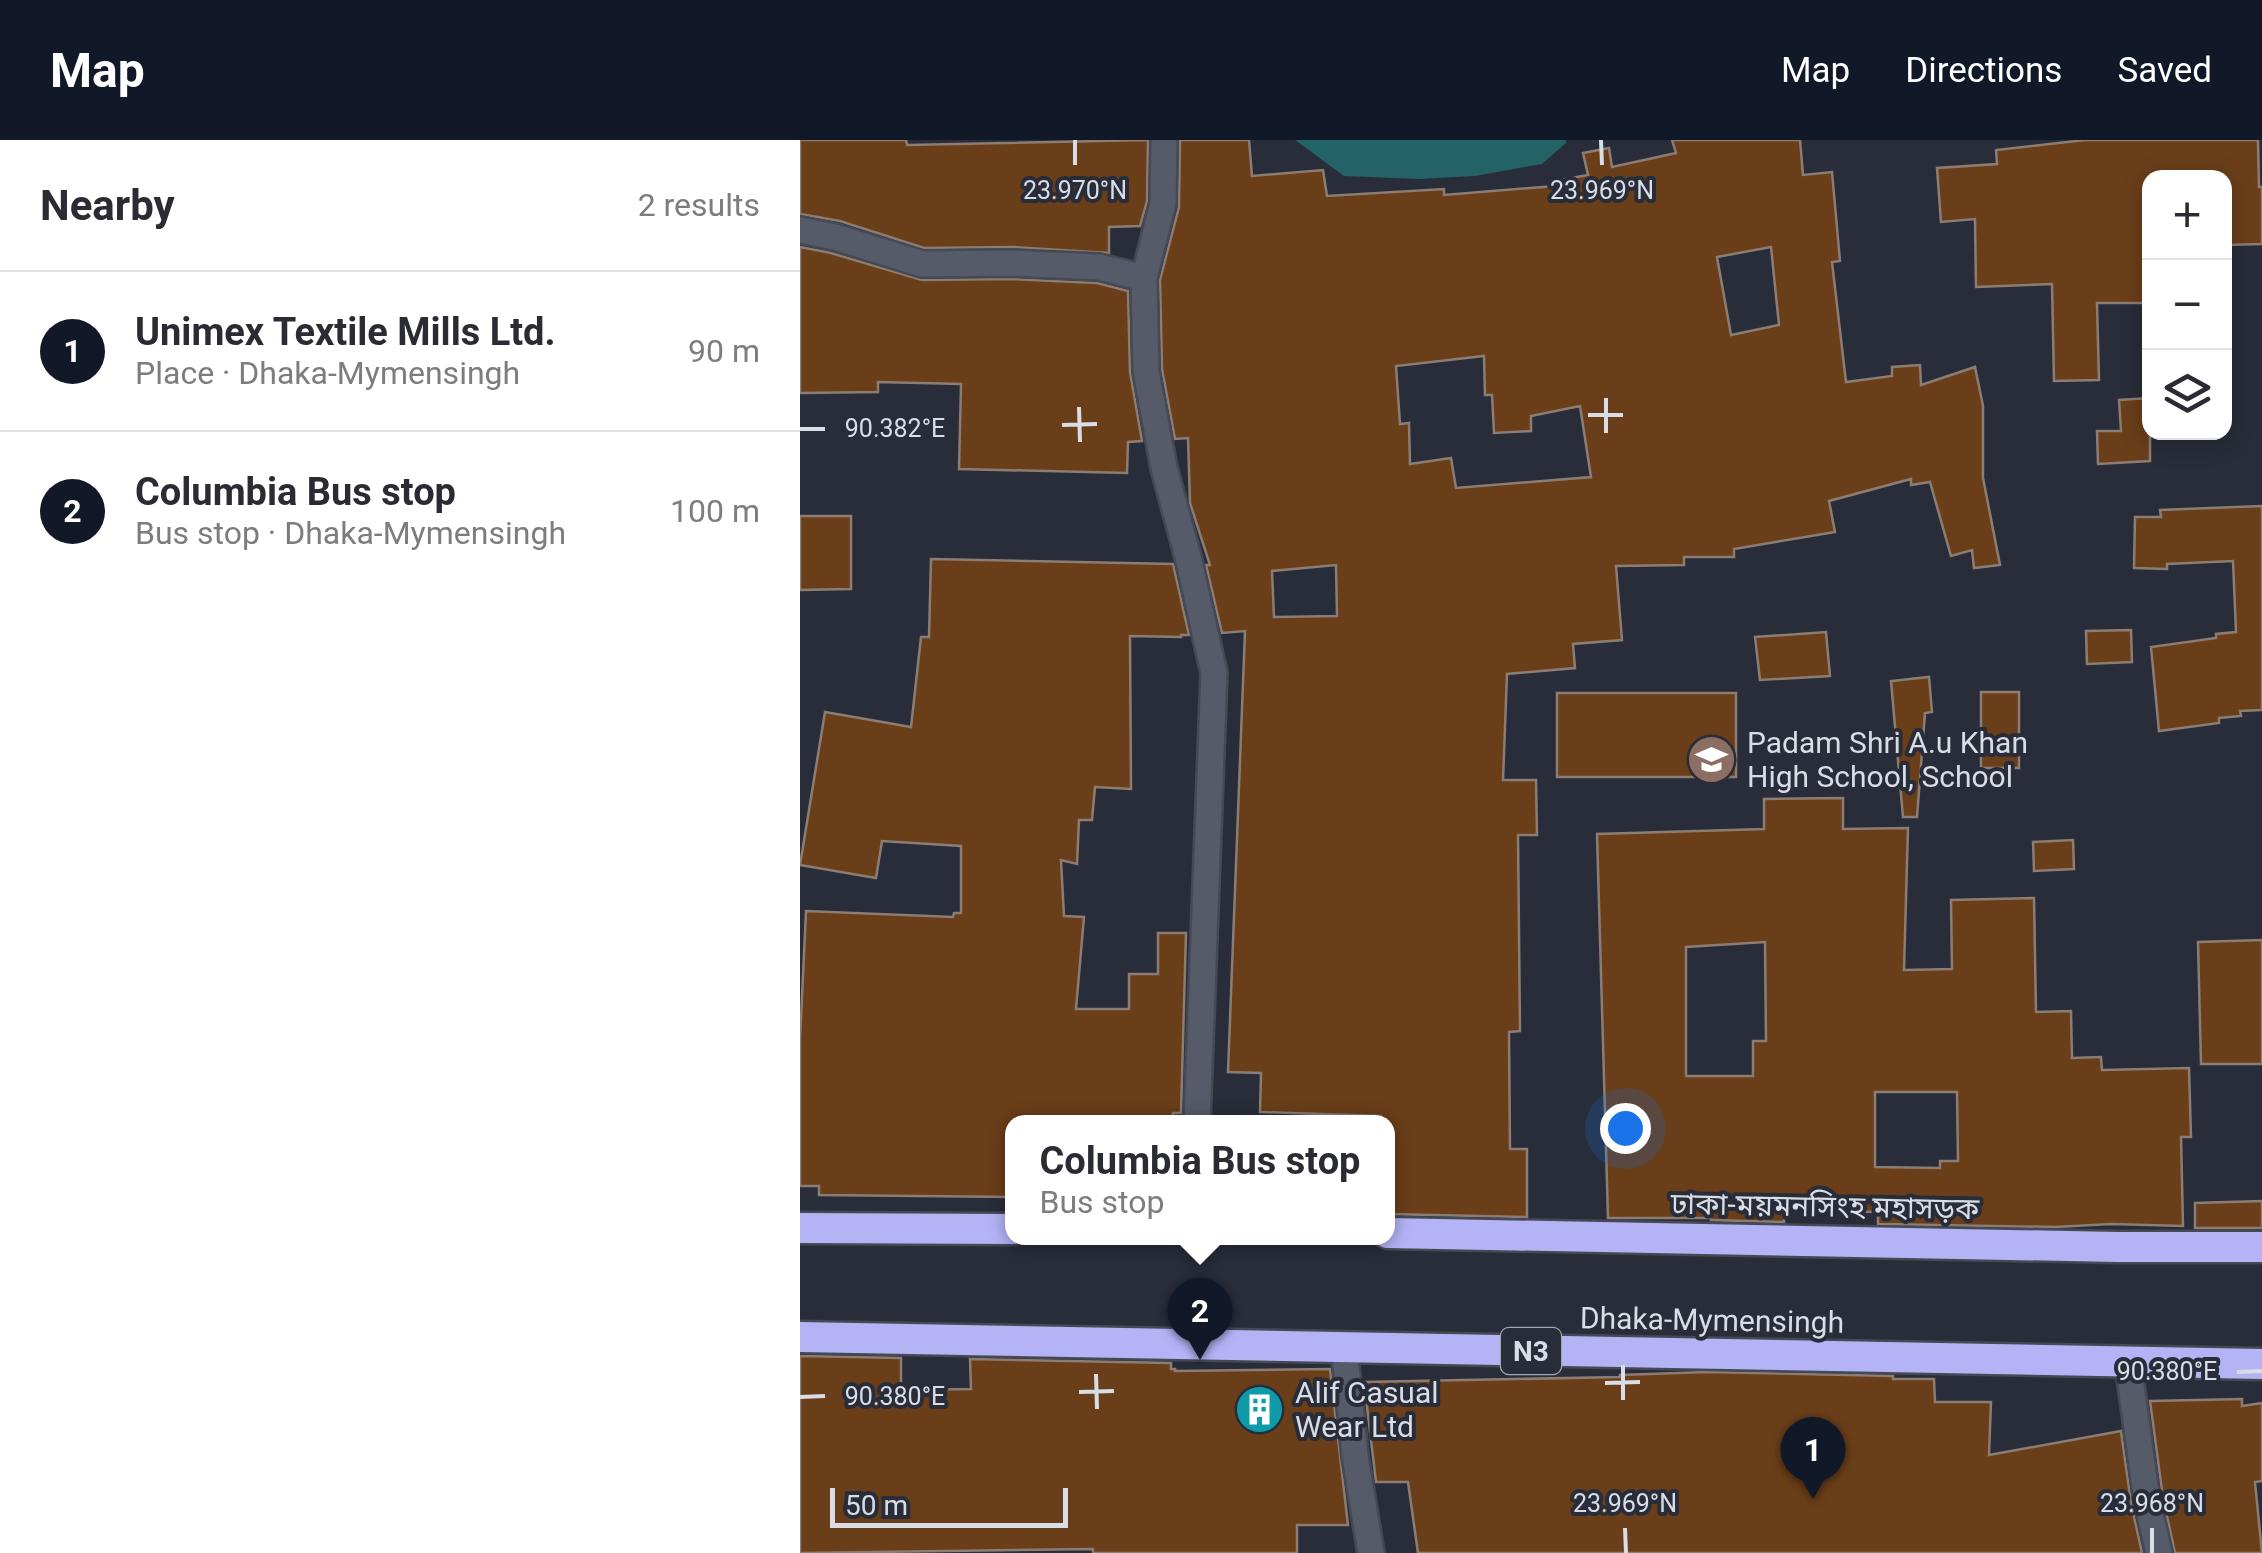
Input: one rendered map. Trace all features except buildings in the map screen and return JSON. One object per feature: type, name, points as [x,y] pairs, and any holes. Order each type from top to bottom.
[{"type":"highway","points":[[800,1228],[1005,1229]]},
{"type":"highway","name":"ঢাকা-ময়মনসিংহ মহাসড়ক","points":[[1395,1233],[2262,1247]]},
{"type":"highway","name":"Dhaka-Mymensingh","points":[[800,1337],[2262,1364]]},
{"type":"street","points":[[1164,140],[1163,203],[1144,278],[1146,371],[1164,468],[1214,672],[1198,1115]]},
{"type":"street","points":[[800,230],[835,236],[922,264],[1099,267],[1144,278]]},
{"type":"street","points":[[1344,1348],[1354,1456],[1371,1553]]},
{"type":"street","points":[[2128,1363],[2146,1501],[2159,1553]]},
{"type":"shaded area","points":[[1295,140],[1566,143],[1542,164],[1475,176],[1420,179],[1344,176]]},
{"type":"place","name":"Padam Shri A.u Khan High School, School","points":[[1712,759]]},
{"type":"place","name":"Columbia Bus stop","points":[[1200,1360]]},
{"type":"place","name":"Alif Casual Wear Ltd","points":[[1260,1409]]},
{"type":"place","name":"Unimex Textile Mills Ltd.","points":[[1813,1499]]}]
